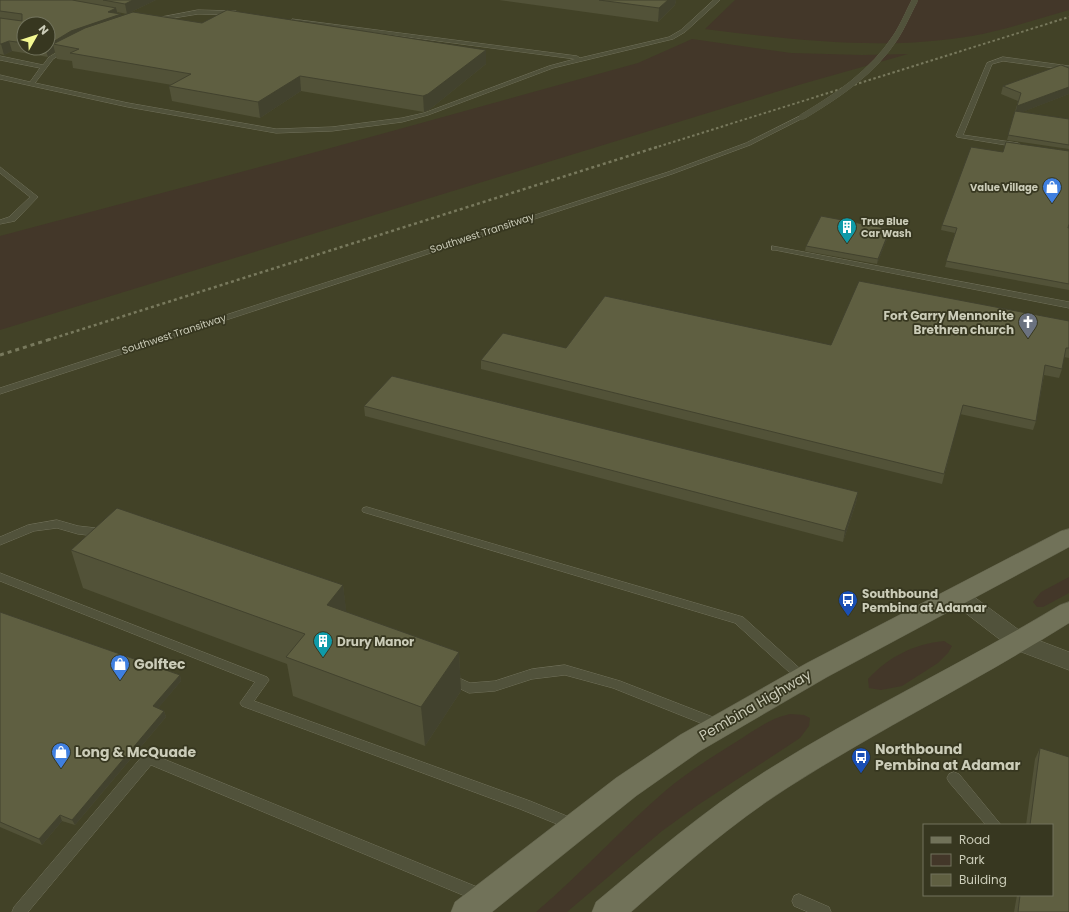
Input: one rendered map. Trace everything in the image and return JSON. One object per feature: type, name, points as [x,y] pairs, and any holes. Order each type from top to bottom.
[{"type":"main road","name":"Pembina Highway","points":[[476,905],[626,787],[690,743],[803,678],[1069,537]]},
{"type":"main road","points":[[608,912],[693,839],[776,780],[872,722],[1018,642],[1069,611]]},
{"type":"street","points":[[958,596],[1018,642],[1069,661]]},
{"type":"lane","points":[[0,78],[128,105],[276,130],[332,130],[402,120],[426,114],[551,67],[648,44],[678,35],[717,0]]},
{"type":"lane","name":"Southwest Transitway","points":[[0,391],[670,173],[748,144],[802,117],[840,94],[857,81],[879,59],[895,38],[915,0]]},
{"type":"lane","points":[[152,20],[198,12],[229,12],[244,14]]},
{"type":"lane","points":[[284,19],[583,59]]},
{"type":"lane","points":[[31,84],[51,58],[72,46]]},
{"type":"lane","points":[[0,58],[44,66]]},
{"type":"lane","points":[[1023,146],[959,136],[990,63],[1003,59],[1069,68]]},
{"type":"lane","points":[[0,169],[34,197],[12,219],[0,222]]},
{"type":"lane","points":[[775,248],[1069,304]]},
{"type":"lane","points":[[367,510],[739,620],[803,678]]},
{"type":"lane","points":[[0,541],[32,528],[57,524],[78,530],[119,535]]},
{"type":"lane","points":[[0,577],[263,680],[246,703],[525,805],[577,826]]},
{"type":"lane","points":[[434,672],[469,688],[495,686],[532,674],[565,670],[616,684],[720,726]]},
{"type":"lane","points":[[19,912],[149,758],[476,905]]},
{"type":"lane","points":[[954,778],[993,824]]},
{"type":"lane","points":[[799,901],[824,912]]},
{"type":"green space","points":[[735,0],[1069,0],[1069,10],[984,34],[906,43],[805,40],[705,29]]},
{"type":"green space","points":[[692,39],[791,53],[862,55],[908,54],[802,84],[0,330],[0,236],[327,149],[638,63]]},
{"type":"green space","points":[[1069,577],[1069,593],[1043,607],[1037,607],[1033,602],[1041,592]]},
{"type":"green space","points":[[944,641],[952,646],[948,653],[938,663],[902,686],[881,690],[869,688],[868,679],[893,658],[922,645]]},
{"type":"green space","points":[[790,714],[804,715],[810,718],[809,726],[800,738],[698,805],[662,831],[567,912],[536,912],[569,883],[632,821],[672,785],[762,725]]},
{"type":"building","points":[[0,0],[72,0],[116,8],[108,12],[121,14],[71,31],[56,40],[56,16],[22,16],[22,14],[0,11]]},
{"type":"building","points":[[103,0],[133,0],[125,4]]},
{"type":"building","points":[[599,0],[668,0],[659,8]]},
{"type":"building","points":[[227,10],[486,50],[428,94],[423,96],[300,76],[258,102],[169,86],[191,74],[70,53],[79,49],[56,45],[56,42],[85,28],[133,12],[202,23]]},
{"type":"building","points":[[0,18],[16,20],[16,42],[9,41],[0,44]]},
{"type":"building","points":[[1061,65],[1069,68],[1069,87],[1017,106],[1021,93],[1003,86]]},
{"type":"building","points":[[1015,111],[1069,119],[1069,145],[1008,135]]},
{"type":"building","points":[[1006,142],[1069,151],[1069,284],[946,261],[957,228],[942,225],[971,147],[1003,152]]},
{"type":"building","name":"True Blue Car Wash","points":[[821,216],[890,229],[878,259],[806,246]]},
{"type":"building","points":[[859,281],[1069,321],[1069,348],[1066,348],[1062,369],[1045,365],[1036,421],[963,405],[944,474],[481,360],[503,333],[566,348],[605,296],[831,345]]},
{"type":"building","points":[[392,376],[858,492],[845,531],[364,406]]},
{"type":"building","points":[[117,508],[343,585],[327,605],[459,652],[421,707],[286,657],[305,634],[71,550]]},
{"type":"building","name":"Long & McQuade","points":[[0,612],[180,675],[153,706],[164,711],[72,820],[60,815],[39,839],[0,822]]},
{"type":"building","points":[[1040,748],[1069,757],[1069,912],[1018,912],[1020,896],[1053,896],[1053,824],[1030,824]]},
{"type":"railway","points":[[654,148],[1069,17]]},
{"type":"railway","points":[[48,340],[657,147]]},
{"type":"railway","points":[[0,355],[51,339]]},
{"type":"place","name":"Value Village","points":[[1052,204]]},
{"type":"place","name":"True Blue Car Wash","points":[[847,244]]},
{"type":"place","name":"Fort Garry Mennonite Brethren church","points":[[1028,339]]},
{"type":"place","name":"Southbound Pembina at Adamar","points":[[848,617]]},
{"type":"place","name":"Drury Manor","points":[[323,658]]},
{"type":"place","name":"Golftec","points":[[120,681]]},
{"type":"place","name":"Long & McQuade","points":[[61,769]]},
{"type":"place","name":"Northbound Pembina at Adamar","points":[[861,774]]}]
